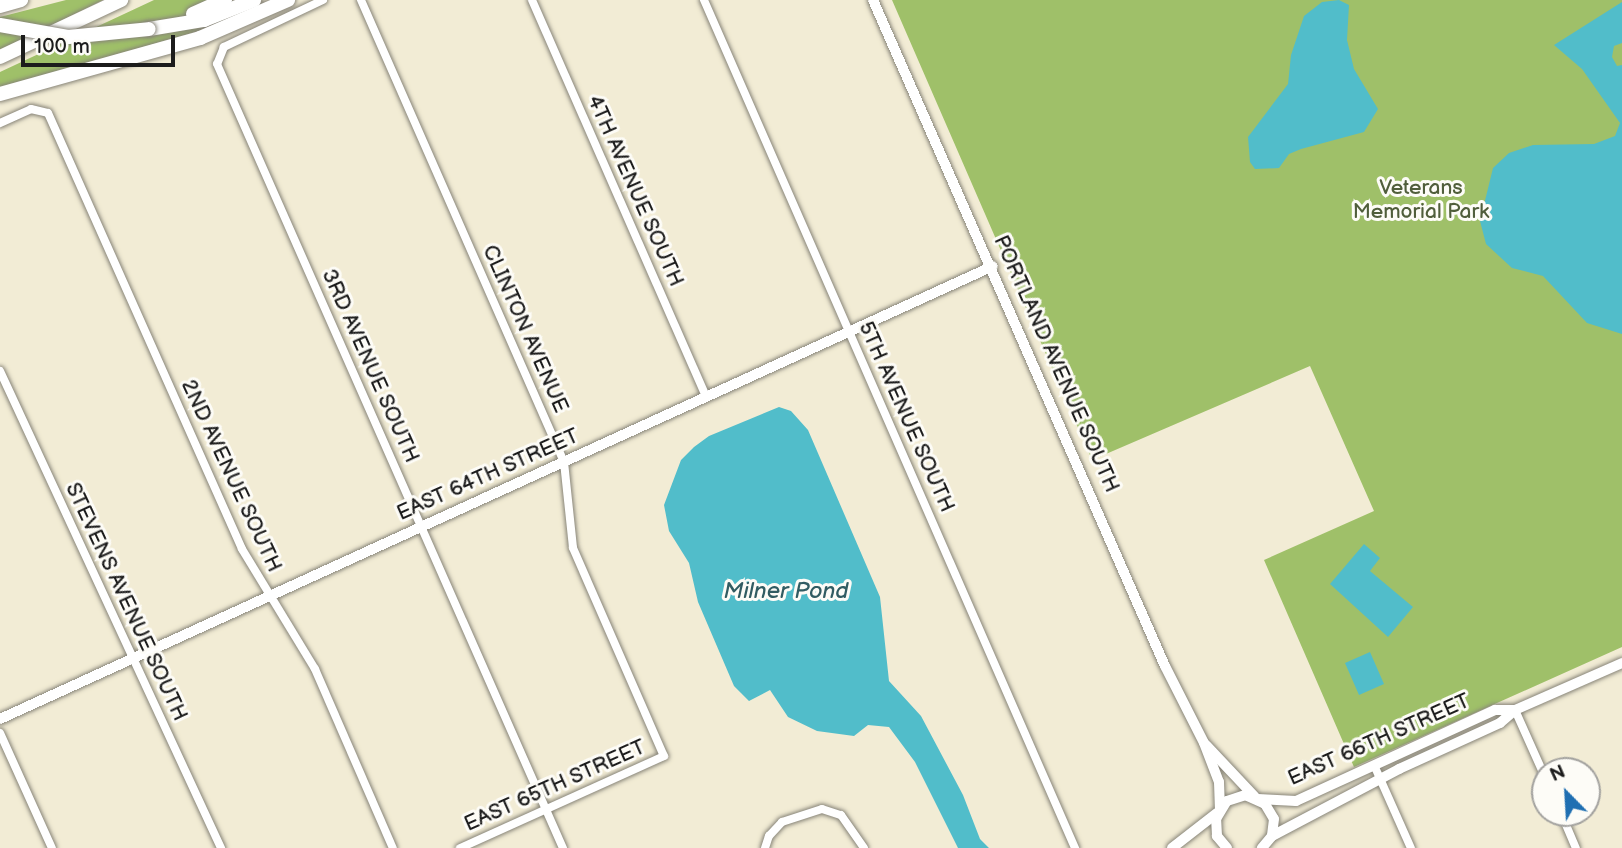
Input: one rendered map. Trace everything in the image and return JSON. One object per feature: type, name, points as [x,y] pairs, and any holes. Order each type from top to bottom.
[{"type":"highway","points":[[0,6],[21,0]]},
{"type":"highway","points":[[0,57],[121,0]]},
{"type":"highway","points":[[149,29],[225,0]]},
{"type":"highway","points":[[0,25],[68,37],[149,29],[204,20],[254,0]]},
{"type":"highway","points":[[0,94],[200,38],[288,0]]},
{"type":"main road","name":"PORTLAND AVENUE SOUTH","points":[[873,0],[993,266],[1165,666],[1204,743],[1219,782],[1219,810],[1215,828],[1227,848]]},
{"type":"main road","name":"EAST 66TH STREET","points":[[1268,843],[1380,778],[1500,723],[1515,709],[1622,663]]},
{"type":"main road","name":"EAST 66TH STREET","points":[[1219,810],[1235,797],[1296,801],[1495,710],[1515,709]]},
{"type":"main road","name":"PORTLAND AVENUE SOUTH","points":[[1204,743],[1271,811],[1268,843]]},
{"type":"main road","points":[[1172,848],[1205,826],[1219,810]]},
{"type":"street","name":"3RD AVENUE SOUTH","points":[[323,0],[219,52],[217,64],[563,848]]},
{"type":"street","name":"CLINTON AVENUE","points":[[361,0],[564,462],[573,548],[664,756]]},
{"type":"street","name":"4TH AVENUE SOUTH","points":[[532,0],[706,397]]},
{"type":"street","name":"5TH AVENUE SOUTH","points":[[704,0],[1075,848]]},
{"type":"street","name":"2ND AVENUE SOUTH","points":[[0,123],[31,109],[48,113],[242,549],[315,669],[393,848]]},
{"type":"street","name":"EAST 64TH STREET","points":[[0,719],[993,266]]},
{"type":"street","name":"STEVENS AVENUE SOUTH","points":[[0,370],[220,848]]},
{"type":"street","points":[[1515,709],[1536,757]]},
{"type":"street","points":[[0,733],[52,848]]},
{"type":"street","name":"EAST 65TH STREET","points":[[460,848],[664,756]]},
{"type":"street","points":[[1374,765],[1411,848]]},
{"type":"street","points":[[765,848],[769,836],[782,822],[822,809],[841,815],[864,848]]},
{"type":"street","points":[[1567,827],[1576,848]]},
{"type":"green space","points":[[66,0],[103,0],[0,51],[0,17]]},
{"type":"green space","points":[[154,0],[217,0],[224,21],[239,19],[0,89],[0,72]]},
{"type":"green space","name":"Veterans Memorial Park","points":[[892,0],[1622,0],[1622,647],[1354,767],[1264,560],[1374,511],[1310,366],[1092,460]]},
{"type":"water","points":[[1339,0],[1349,5],[1347,40],[1354,69],[1378,109],[1364,132],[1289,154],[1279,168],[1255,169],[1250,162],[1248,137],[1288,84],[1291,55],[1304,16],[1322,2]]},
{"type":"water","points":[[1622,2],[1622,43],[1614,46],[1612,57],[1617,66],[1622,65],[1622,334],[1587,323],[1543,276],[1512,268],[1486,244],[1480,221],[1493,168],[1509,153],[1533,145],[1594,144],[1615,136],[1620,123],[1582,69],[1554,45]]},
{"type":"water","name":"Milner Pond","points":[[779,407],[791,411],[808,430],[880,597],[889,681],[921,716],[963,795],[980,839],[989,848],[958,848],[915,762],[889,727],[868,725],[854,736],[817,731],[788,717],[770,690],[749,701],[734,686],[698,602],[689,563],[669,531],[664,505],[681,460],[694,447],[709,436]]},
{"type":"water","points":[[1364,544],[1380,558],[1370,571],[1413,607],[1388,637],[1330,584]]},
{"type":"water","points":[[1370,652],[1384,684],[1359,695],[1345,663]]}]
